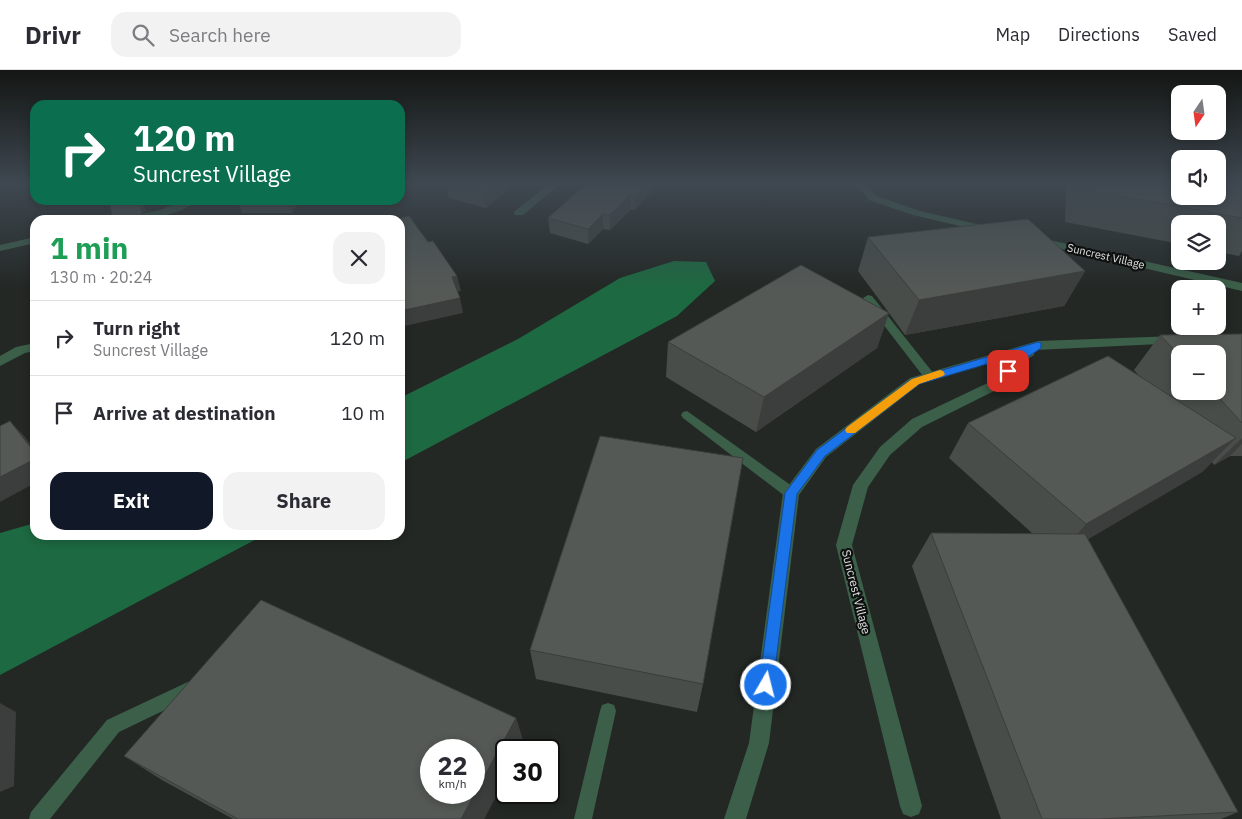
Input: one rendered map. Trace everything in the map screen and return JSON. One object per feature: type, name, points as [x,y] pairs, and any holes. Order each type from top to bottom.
[{"type":"street","points":[[944,219],[1003,232]]},
{"type":"street","name":"Suncrest Village","points":[[1022,237],[1242,287]]},
{"type":"street","points":[[0,248],[30,241]]},
{"type":"street","points":[[735,819],[758,743],[791,493],[821,453],[915,381],[1038,345],[1191,340]]},
{"type":"street","name":"Suncrest Village","points":[[911,806],[844,545],[851,517],[861,485],[886,451],[918,423],[1001,382],[1016,361],[1038,345]]},
{"type":"street","points":[[0,362],[20,350],[30,348]]},
{"type":"lane","points":[[868,298],[930,377]]},
{"type":"lane","points":[[687,415],[791,493]]},
{"type":"lane","points":[[38,819],[113,726],[192,688]]},
{"type":"lane","points":[[583,819],[608,711]]},
{"type":"green space","points":[[674,261],[706,262],[715,281],[677,316],[405,460],[405,396],[518,339],[620,278]]},
{"type":"green space","points":[[30,524],[30,540],[255,540],[0,675],[0,533]]},
{"type":"building","points":[[405,219],[411,219],[428,242],[433,241],[457,276],[452,277],[460,298],[405,310]]},
{"type":"building","points":[[551,219],[598,219],[588,229]]},
{"type":"building","points":[[1028,219],[1085,271],[919,300],[868,237]]},
{"type":"building","points":[[801,265],[889,313],[764,397],[668,342]]},
{"type":"building","points":[[1242,334],[1242,423],[1221,400],[1226,400],[1226,345],[1171,345],[1171,347],[1160,335]]},
{"type":"building","points":[[1108,356],[1171,396],[1171,400],[1177,400],[1236,438],[1086,524],[968,423]]},
{"type":"building","points":[[10,421],[30,447],[30,462],[0,477],[0,426]]},
{"type":"building","points":[[600,436],[743,458],[703,684],[530,650]]},
{"type":"building","points":[[931,533],[1085,534],[1238,812],[1100,819],[1042,819]]},
{"type":"building","points":[[261,600],[516,718],[505,739],[495,739],[495,757],[485,775],[485,739],[420,739],[420,804],[469,804],[461,819],[238,819],[124,756]]},
{"type":"slow traffic","points":[[851,430],[915,381],[940,374]]},
{"type":"route","points":[[766,685],[791,493],[821,453],[915,381],[1038,345],[1016,361],[1008,371]]}]
